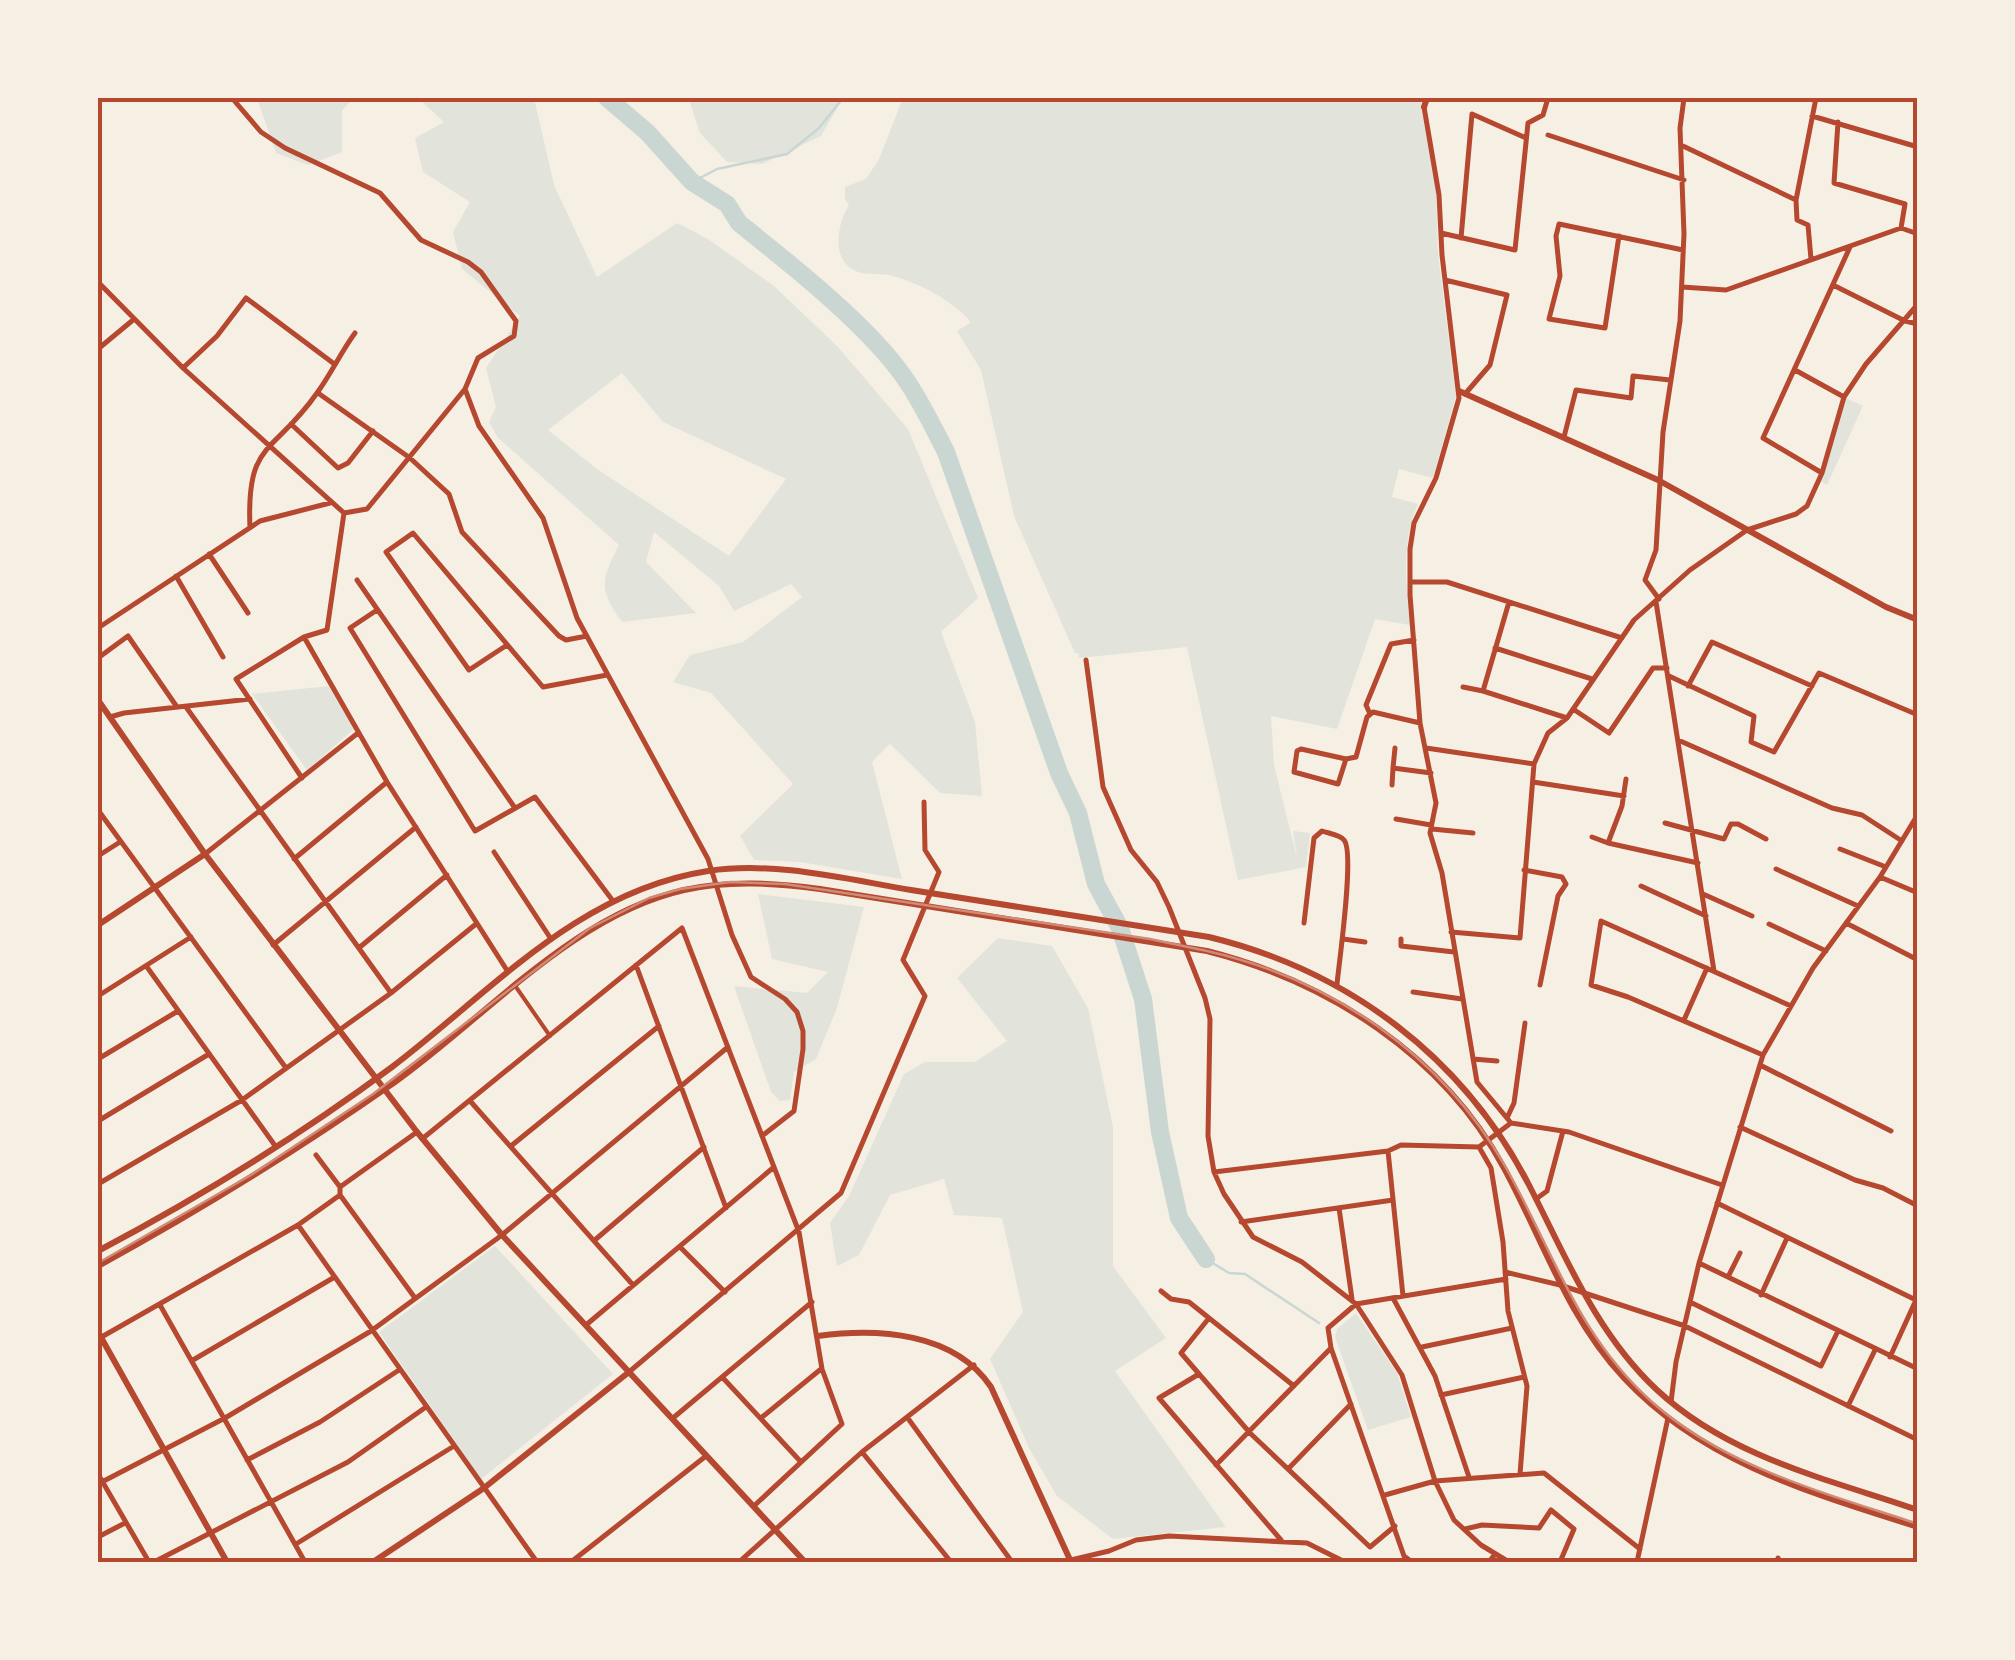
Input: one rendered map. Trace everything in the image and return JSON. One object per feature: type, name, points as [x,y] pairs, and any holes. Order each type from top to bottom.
[{"type":"street","points":[[98,282],[183,368],[344,513],[367,509],[465,389],[478,358],[514,336],[516,321],[481,272],[421,240],[380,193],[285,148],[261,132],[232,98]]},
{"type":"street","points":[[1426,98],[1424,107],[1439,194],[1444,280],[1462,393],[1436,478],[1414,524],[1410,582],[1420,723],[1436,803],[1431,827],[1477,1082],[1509,1120],[1563,1131],[1722,1185]]},
{"type":"street","points":[[1441,234],[1515,250],[1528,123],[1543,114],[1548,98]]},
{"type":"street","points":[[1684,98],[1680,128],[1684,180],[1682,286],[1658,480],[1656,550],[1645,580],[1658,600],[1706,916],[1710,969],[1684,1021]]},
{"type":"street","points":[[1811,260],[1808,225],[1797,220],[1796,200],[1816,98]]},
{"type":"street","points":[[1462,238],[1472,114],[1526,138]]},
{"type":"street","points":[[1812,116],[1918,146]]},
{"type":"street","points":[[1838,122],[1834,183],[1905,204],[1900,228]]},
{"type":"street","points":[[1548,135],[1684,180]]},
{"type":"street","points":[[1683,146],[1796,200]]},
{"type":"street","points":[[1619,236],[1605,328],[1549,319],[1560,276],[1556,236],[1559,224],[1619,236],[1684,250]]},
{"type":"street","points":[[1682,286],[1726,290],[1900,228],[1918,234]]},
{"type":"street","points":[[1822,473],[1762,438],[1850,247]]},
{"type":"street","points":[[1444,280],[1508,296],[1490,365],[1462,393]]},
{"type":"street","points":[[1833,285],[1904,321],[1918,324]]},
{"type":"street","points":[[183,368],[217,336],[246,298],[333,363]]},
{"type":"street","points":[[1450,932],[1520,938],[1534,764],[1548,733],[1567,718],[1634,620],[1690,570],[1747,530],[1796,514],[1808,506],[1844,397],[1866,364],[1918,304]]},
{"type":"street","points":[[98,349],[133,320]]},
{"type":"street","points":[[250,528],[253,468],[268,444],[318,393],[354,333]]},
{"type":"street","points":[[1795,370],[1844,397]]},
{"type":"street","points":[[1564,437],[1576,390],[1632,398],[1633,376],[1670,380]]},
{"type":"street","points":[[465,389],[479,426],[543,518],[577,618],[712,871],[732,935],[751,977],[786,999],[796,1012],[803,1030],[794,1111],[761,1136]]},
{"type":"street","points":[[318,393],[410,458],[449,494],[462,532],[559,636],[566,640],[587,636]]},
{"type":"street","points":[[1462,393],[1658,480],[1886,607],[1918,620]]},
{"type":"street","points":[[291,424],[338,468],[348,463],[372,432]]},
{"type":"street","points":[[98,628],[270,516],[330,504]]},
{"type":"street","points":[[302,778],[236,679],[304,637],[327,630],[344,513]]},
{"type":"street","points":[[507,645],[470,670],[386,552],[413,532],[543,687],[608,675]]},
{"type":"street","points":[[209,554],[248,612]]},
{"type":"street","points":[[176,576],[223,657]]},
{"type":"street","points":[[357,580],[515,808]]},
{"type":"street","points":[[1410,582],[1447,582],[1622,638]]},
{"type":"street","points":[[1483,690],[1509,602]]},
{"type":"street","points":[[377,610],[350,628],[475,831],[535,797],[613,901]]},
{"type":"street","points":[[98,658],[128,636],[177,707]]},
{"type":"street","points":[[304,637],[387,782],[509,974]]},
{"type":"street","points":[[1346,759],[1338,784],[1294,772],[1297,751],[1301,749],[1346,759],[1356,757],[1370,714],[1366,704],[1391,644],[1414,640]]},
{"type":"street","points":[[1688,686],[1712,642],[1812,686]]},
{"type":"street","points":[[1495,648],[1594,679]]},
{"type":"street","points":[[1086,660],[1102,788],[1130,850],[1156,882],[1169,907],[1205,998],[1210,1019],[1208,1136],[1214,1172],[1253,1237],[1302,1262],[1354,1303],[1402,1375],[1435,1481],[1454,1520],[1509,1562]]},
{"type":"street","points":[[1573,708],[1608,733],[1653,668],[1754,716],[1751,742],[1774,752],[1818,673],[1918,715]]},
{"type":"street","points":[[1463,687],[1567,718]]},
{"type":"street","points":[[110,717],[250,699]]},
{"type":"street","points":[[98,700],[205,854],[382,1090],[502,1235],[805,1562]]},
{"type":"street","points":[[186,706],[391,993]]},
{"type":"street","points":[[1370,714],[1420,723]]},
{"type":"street","points":[[98,925],[205,854],[358,734]]},
{"type":"street","points":[[1678,740],[1832,808],[1862,815],[1902,841]]},
{"type":"street","points":[[1392,785],[1395,748]]},
{"type":"street","points":[[1426,748],[1534,764]]},
{"type":"street","points":[[1393,768],[1431,773]]},
{"type":"street","points":[[1608,843],[1626,779]]},
{"type":"street","points":[[294,859],[387,782]]},
{"type":"street","points":[[1532,782],[1624,796]]},
{"type":"street","points":[[373,1562],[484,1488],[630,1372],[841,1193],[926,996],[903,960],[939,872],[925,850],[924,802]]},
{"type":"street","points":[[98,810],[286,1068]]},
{"type":"street","points":[[1671,1402],[1699,1264],[1762,1056],[1826,951],[1917,816]]},
{"type":"street","points":[[1396,819],[1474,833]]},
{"type":"street","points":[[1665,823],[1724,839],[1732,824],[1738,824],[1766,839]]},
{"type":"street","points":[[273,945],[416,826]]},
{"type":"street","points":[[1304,923],[1314,838],[1322,831],[1342,838],[1346,845],[1348,881],[1337,984]]},
{"type":"street","points":[[1592,837],[1698,863]]},
{"type":"street","points":[[98,856],[120,842]]},
{"type":"street","points":[[1840,849],[1886,867]]},
{"type":"street","points":[[494,852],[551,939]]},
{"type":"street","points":[[1776,869],[1858,906]]},
{"type":"street","points":[[1524,870],[1562,877],[1566,884],[1558,896],[1540,984]]},
{"type":"street","points":[[98,1250],[164,1216],[374,1080],[572,922],[646,887],[712,871],[788,871],[1209,938],[1265,953],[1337,984],[1370,1004],[1431,1054],[1476,1102],[1536,1199],[1584,1296],[1634,1367],[1671,1402],[1704,1426],[1753,1452],[1918,1510]]},
{"type":"street","points":[[360,948],[447,876]]},
{"type":"street","points":[[1880,876],[1918,893]]},
{"type":"street","points":[[98,1266],[253,1178],[382,1090],[560,952],[620,913],[668,895],[717,886],[784,884],[1207,951],[1295,980],[1360,1015],[1447,1088],[1488,1141],[1560,1286],[1599,1348],[1626,1380],[1668,1418],[1747,1467],[1918,1527]]},
{"type":"street","points":[[1642,886],[1706,916]]},
{"type":"street","points":[[1704,894],[1752,916]]},
{"type":"street","points":[[1762,1056],[1591,985],[1602,921],[1792,1006]]},
{"type":"street","points":[[1846,923],[1918,960]]},
{"type":"street","points":[[98,1184],[242,1100],[391,993],[476,924]]},
{"type":"street","points":[[1769,924],[1826,951]]},
{"type":"street","points":[[340,1187],[471,1102],[682,928],[798,1232],[822,1369],[842,1424],[755,1505]]},
{"type":"street","points":[[98,996],[192,937]]},
{"type":"street","points":[[1342,939],[1365,942]]},
{"type":"street","points":[[1401,939],[1401,946],[1454,952]]},
{"type":"street","points":[[636,965],[726,1208]]},
{"type":"street","points":[[148,967],[276,1147]]},
{"type":"street","points":[[516,986],[550,1036]]},
{"type":"street","points":[[1413,992],[1462,999]]},
{"type":"street","points":[[98,1059],[178,1010]]},
{"type":"street","points":[[1214,1172],[1401,1146],[1478,1146],[1509,1120],[1525,1023]]},
{"type":"street","points":[[511,1146],[659,1026]]},
{"type":"street","points":[[100,1483],[225,1418],[371,1331],[502,1235],[728,1047]]},
{"type":"street","points":[[98,1120],[209,1054]]},
{"type":"street","points":[[1473,1059],[1497,1061]]},
{"type":"street","points":[[1760,1065],[1891,1131]]},
{"type":"street","points":[[471,1102],[633,1285]]},
{"type":"street","points":[[1740,1127],[1918,1206]]},
{"type":"street","points":[[1536,1199],[1547,1191],[1563,1131]]},
{"type":"street","points":[[1478,1146],[1491,1168],[1512,1328],[1527,1386],[1520,1474]]},
{"type":"street","points":[[595,1240],[704,1147]]},
{"type":"street","points":[[1388,1150],[1403,1296]]},
{"type":"street","points":[[316,1156],[415,1298]]},
{"type":"street","points":[[586,1325],[774,1168]]},
{"type":"street","points":[[227,1562],[98,1336],[298,1225],[340,1195]]},
{"type":"street","points":[[1241,1222],[1393,1200]]},
{"type":"street","points":[[1717,1203],[1917,1300],[1890,1357]]},
{"type":"street","points":[[1340,1208],[1354,1303]]},
{"type":"street","points":[[298,1225],[537,1562]]},
{"type":"street","points":[[1761,1294],[1788,1237]]},
{"type":"street","points":[[681,1248],[725,1292]]},
{"type":"street","points":[[1727,1278],[1740,1252]]},
{"type":"street","points":[[1699,1264],[1918,1369]]},
{"type":"street","points":[[1412,1562],[1404,1556],[1331,1348],[1328,1328],[1354,1303],[1506,1275],[1560,1286],[1684,1326],[1918,1440]]},
{"type":"street","points":[[192,1360],[333,1278]]},
{"type":"street","points":[[1162,1291],[1172,1300],[1189,1302],[1294,1386]]},
{"type":"street","points":[[1393,1298],[1421,1347],[1442,1396],[1469,1476]]},
{"type":"street","points":[[673,1418],[812,1302]]},
{"type":"street","points":[[1690,1302],[1821,1366],[1837,1333]]},
{"type":"street","points":[[160,1305],[305,1562]]},
{"type":"street","points":[[1209,1318],[1181,1353],[1250,1433],[1370,1548],[1395,1526]]},
{"type":"street","points":[[1421,1347],[1512,1328]]},
{"type":"street","points":[[818,1336],[846,1332],[898,1334],[931,1344],[974,1365],[991,1387],[1071,1561],[1136,1540],[1170,1536],[1307,1543],[1345,1562]]},
{"type":"street","points":[[1216,1466],[1331,1348]]},
{"type":"street","points":[[1848,1406],[1875,1350]]},
{"type":"street","points":[[739,1562],[862,1452],[974,1365]]},
{"type":"street","points":[[761,1418],[822,1369]]},
{"type":"street","points":[[247,1460],[320,1422],[399,1370]]},
{"type":"street","points":[[1199,1374],[1159,1398],[1281,1540]]},
{"type":"street","points":[[1442,1396],[1524,1377]]},
{"type":"street","points":[[723,1378],[801,1462]]},
{"type":"street","points":[[1288,1469],[1351,1404]]},
{"type":"street","points":[[98,1474],[151,1562],[348,1462],[426,1407]]},
{"type":"street","points":[[907,1417],[1012,1562]]},
{"type":"street","points":[[1638,1562],[1668,1418]]},
{"type":"street","points":[[296,1544],[454,1446]]},
{"type":"street","points":[[862,1452],[951,1562]]},
{"type":"street","points":[[571,1562],[707,1455]]},
{"type":"street","points":[[1384,1495],[1469,1476],[1544,1474],[1640,1549]]},
{"type":"street","points":[[1464,1529],[1482,1525],[1539,1528],[1551,1510],[1574,1529],[1560,1562]]},
{"type":"street","points":[[98,1537],[125,1522]]},
{"type":"street","points":[[1489,1562],[1495,1554]]},
{"type":"shaded area","points":[[257,98],[353,98],[342,111],[342,152],[308,165],[276,153]]},
{"type":"shaded area","points":[[418,98],[534,98],[554,185],[597,277],[677,223],[708,239],[774,286],[838,347],[908,429],[978,598],[941,632],[975,722],[982,796],[940,793],[890,744],[872,762],[902,879],[800,862],[754,860],[740,836],[793,784],[711,693],[673,682],[690,655],[743,642],[802,597],[791,584],[734,611],[719,586],[654,532],[646,562],[696,613],[622,622],[609,601],[605,584],[619,545],[498,438],[489,422],[496,407],[486,368],[520,316],[462,269],[453,232],[470,202],[423,172],[415,138],[444,122]],"holes":[[[622,373],[663,422],[786,479],[729,556],[597,469],[548,430]]]},
{"type":"shaded area","points":[[694,98],[843,98],[821,136],[762,164],[727,162],[700,133],[690,103]]},
{"type":"shaded area","points":[[903,98],[1422,98],[1436,190],[1438,254],[1456,396],[1433,478],[1399,469],[1392,497],[1418,504],[1407,548],[1410,625],[1375,619],[1337,729],[1271,716],[1274,765],[1297,858],[1293,831],[1310,833],[1306,867],[1238,880],[1187,647],[1079,658],[1075,653],[1014,516],[981,370],[957,331],[969,320],[926,289],[891,276],[858,272],[843,260],[839,232],[849,205],[845,187],[866,179],[879,159]]},
{"type":"shaded area","points":[[1846,398],[1863,406],[1827,485],[1821,482]]},
{"type":"shaded area","points":[[329,686],[354,729],[307,770],[252,694]]},
{"type":"shaded area","points":[[758,894],[864,907],[837,1008],[816,1059],[794,1072],[790,1100],[780,1101],[771,1092],[734,986],[807,993],[828,972],[772,959]]},
{"type":"shaded area","points":[[998,938],[1052,946],[1088,1008],[1113,1127],[1113,1266],[1166,1338],[1115,1371],[1226,1527],[1113,1539],[1057,1496],[1030,1450],[990,1359],[1023,1312],[1002,1218],[954,1215],[944,1179],[890,1195],[859,1255],[837,1266],[830,1223],[849,1196],[904,1074],[925,1062],[975,1062],[1007,1041],[957,978]]},
{"type":"shaded area","points":[[495,1246],[613,1374],[481,1479],[379,1332]]},
{"type":"shaded area","points":[[1356,1313],[1397,1373],[1411,1417],[1368,1430],[1335,1337],[1337,1329]]},
{"type":"waterway","points":[[607,98],[647,132],[692,182],[727,204],[739,223],[870,337],[916,395],[946,452],[1059,773],[1078,813],[1096,884],[1120,928],[1143,999],[1160,1132],[1179,1218],[1206,1259]]},
{"type":"waterway","points":[[692,182],[717,169],[787,154],[819,128],[843,98]]},
{"type":"waterway","points":[[1206,1259],[1229,1273],[1245,1274],[1319,1323]]},
{"type":"railway","points":[[98,1263],[251,1175],[373,1094],[590,928],[649,898],[680,889],[730,882],[785,884],[1207,951],[1253,964],[1339,1002],[1415,1056],[1479,1126],[1522,1197],[1585,1320],[1626,1376],[1652,1402],[1712,1445],[1744,1461],[1918,1524]]}]
